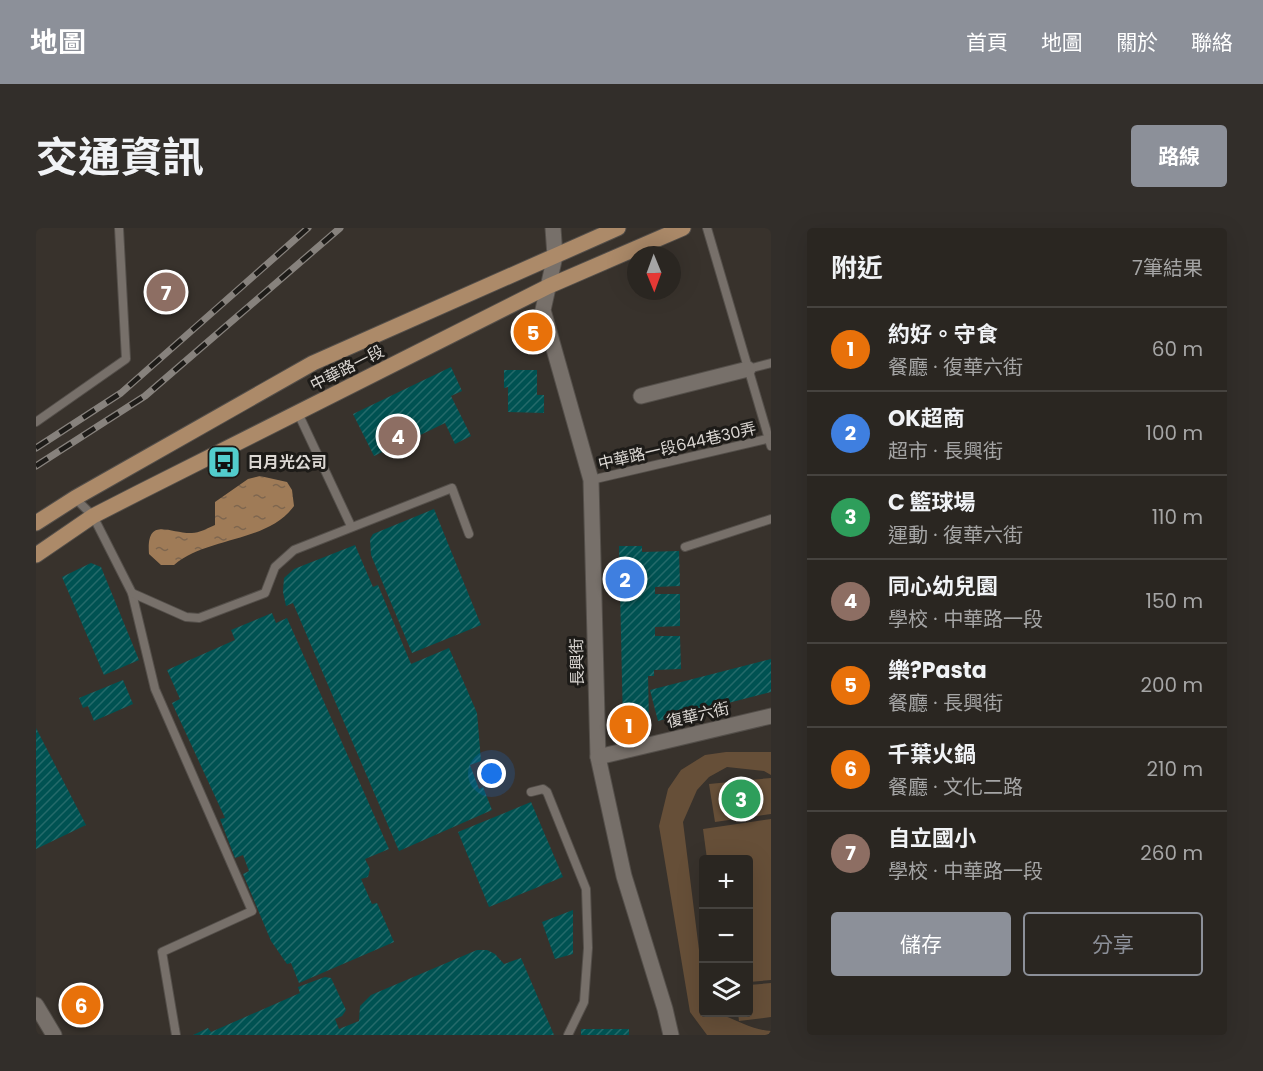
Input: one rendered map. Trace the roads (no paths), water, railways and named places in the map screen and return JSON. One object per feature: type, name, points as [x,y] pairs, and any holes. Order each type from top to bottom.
[{"type":"main road","name":"中華路一段","points":[[36,523],[75,498],[313,363],[618,228]]},
{"type":"main road","name":"中華路一段","points":[[36,555],[93,516],[298,412],[549,286],[683,228]]},
{"type":"street","name":"長興街","points":[[553,228],[555,256],[543,309],[591,480],[598,757],[624,876],[671,1035]]},
{"type":"street","points":[[641,396],[748,369]]},
{"type":"street","name":"復華六街","points":[[598,757],[771,716]]},
{"type":"street","points":[[36,1005],[54,1035]]},
{"type":"lane","points":[[36,422],[126,359],[119,228]]},
{"type":"lane","points":[[707,228],[770,441]]},
{"type":"lane","points":[[748,369],[771,363]]},
{"type":"lane","points":[[298,412],[351,526]]},
{"type":"lane","name":"中華路一段644巷30弄","points":[[591,480],[770,441]]},
{"type":"lane","points":[[132,593],[186,618],[199,618],[265,593],[275,567],[294,550],[452,488],[469,534]]},
{"type":"lane","points":[[75,498],[93,516],[132,593],[155,688],[252,911],[162,952],[176,1035]]},
{"type":"lane","points":[[685,547],[771,519]]},
{"type":"lane","points":[[531,792],[543,789],[547,792],[586,889],[588,948],[584,1002],[568,1035]]},
{"type":"water","points":[[260,476],[287,482],[292,490],[294,506],[283,518],[269,527],[204,549],[174,565],[161,565],[149,554],[151,534],[155,530],[195,533],[215,525],[215,502],[248,479]]},
{"type":"railway","points":[[36,448],[121,393],[308,228]]},
{"type":"railway","points":[[36,466],[145,396],[340,228]]},
{"type":"place","name":"自立國小","points":[[166,292]]},
{"type":"place","name":"樂?Pasta","points":[[533,332]]},
{"type":"place","name":"同心幼兒園","points":[[398,436]]},
{"type":"place","name":"日月光公司","points":[[224,462]]},
{"type":"place","name":"OK超商","points":[[625,579]]},
{"type":"place","name":"約好。守食","points":[[629,725]]},
{"type":"place","name":"C 籃球場","points":[[741,799]]},
{"type":"place","name":"千葉火鍋","points":[[81,1005]]}]
